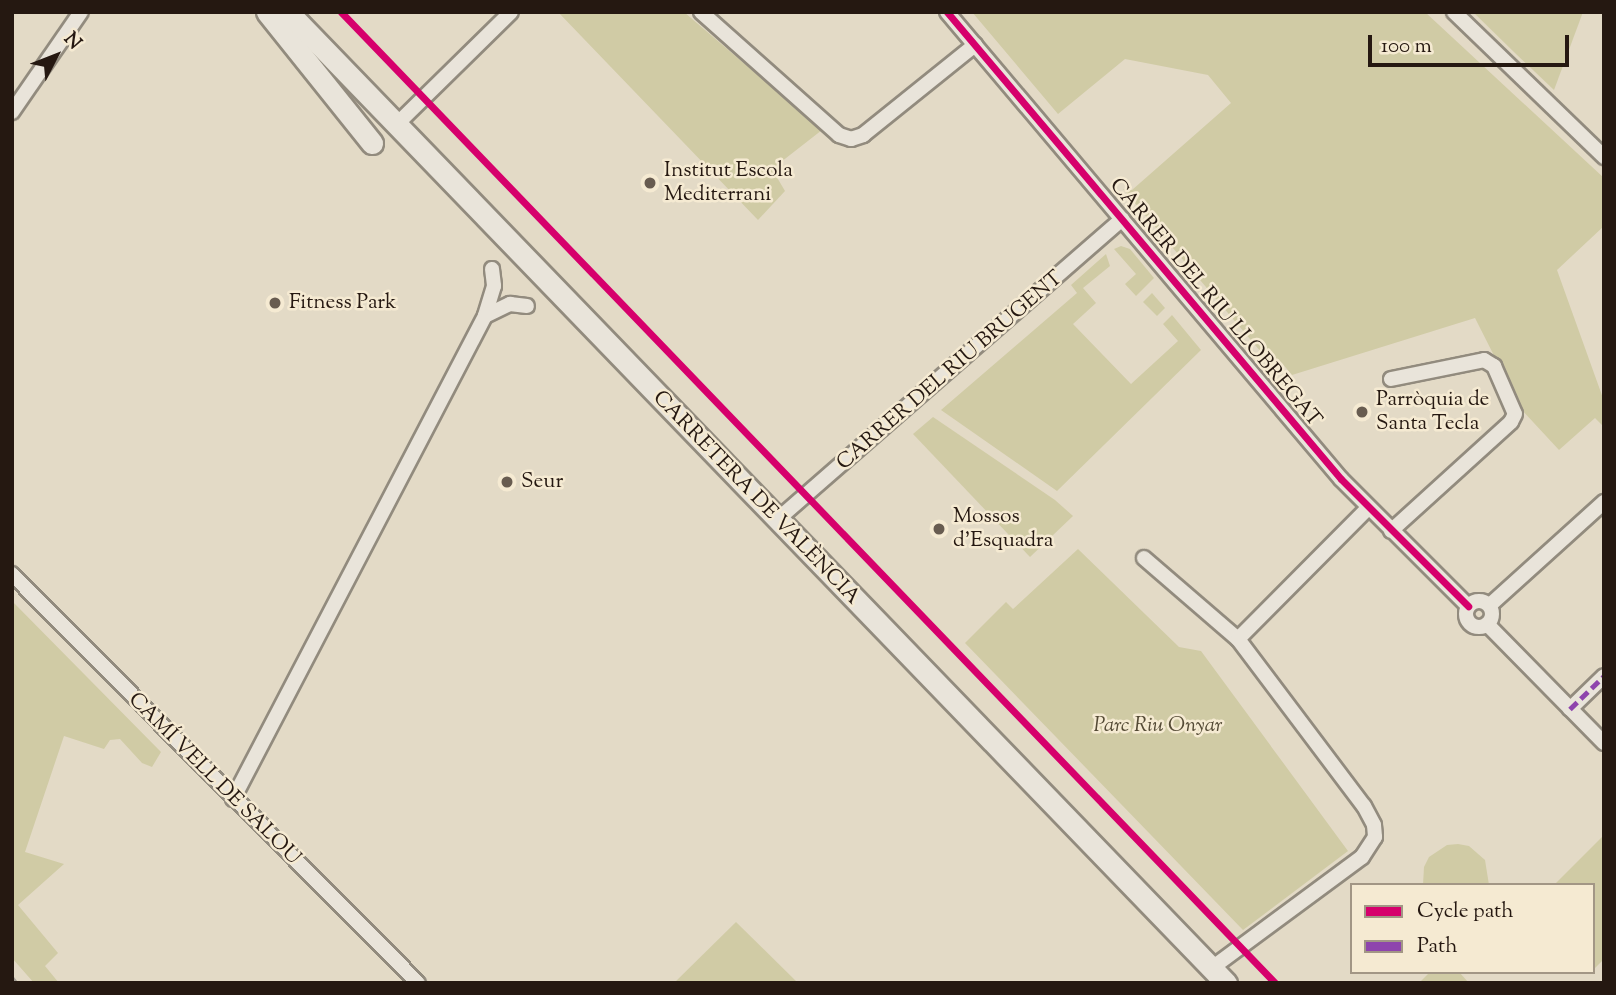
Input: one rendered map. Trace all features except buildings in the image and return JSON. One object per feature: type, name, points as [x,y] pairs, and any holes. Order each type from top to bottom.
[{"type":"main road","points":[[267,12],[372,143]]},
{"type":"main road","name":"CARRETERA DE VALÈNCIA","points":[[274,12],[1216,978]]},
{"type":"main road","name":"CARRETERA DE VALÈNCIA","points":[[288,12],[1216,978]]},
{"type":"street","points":[[12,112],[81,12]]},
{"type":"street","points":[[396,125],[511,12]]},
{"type":"street","points":[[701,12],[839,135],[851,139],[863,135],[975,44]]},
{"type":"street","name":"CARRER DEL RIU LLOBREGAT","points":[[947,12],[1368,508],[1468,606]]},
{"type":"street","points":[[1454,12],[1604,157]]},
{"type":"street","name":"CARRER DEL RIU BRUGENT","points":[[777,520],[1122,219]]},
{"type":"street","points":[[233,799],[485,316],[494,286],[492,270]]},
{"type":"street","points":[[485,316],[510,304],[527,306]]},
{"type":"street","points":[[1391,379],[1484,360],[1494,366],[1515,414],[1511,422],[1391,531]]},
{"type":"street","points":[[1490,605],[1604,502]]},
{"type":"street","points":[[1238,639],[1368,508]]},
{"type":"street","points":[[1144,558],[1238,639],[1364,806],[1374,825],[1375,837],[1362,857],[1233,951],[1216,978]]},
{"type":"street","name":"CAMÍ VELL DE SALOU","points":[[12,574],[418,983]]},
{"type":"street","points":[[1479,600],[1490,605],[1493,615],[1488,624],[1477,627],[1468,622],[1468,606],[1479,600]]},
{"type":"street","points":[[1488,624],[1604,743]]},
{"type":"street","points":[[1570,709],[1604,676]]},
{"type":"green space","points":[[558,12],[684,12],[822,130],[772,169],[785,191],[758,220]]},
{"type":"green space","points":[[972,12],[1425,12],[1604,178],[1604,226],[1557,270],[1604,401],[1604,427],[1595,418],[1559,450],[1521,409],[1475,318],[1292,375],[1281,362],[1272,365],[1123,189],[1132,190],[1231,103],[1208,75],[1125,59],[1058,114]]},
{"type":"green space","points":[[1473,12],[1583,12],[1554,90],[1516,54]]},
{"type":"green space","points":[[1121,246],[1130,249],[1154,278],[1136,296],[1125,284],[1136,274],[1114,249]]},
{"type":"green space","points":[[1106,254],[1110,266],[1083,288],[1096,303],[1073,324],[1131,384],[1178,341],[1163,324],[1172,315],[1201,350],[1057,491],[941,410],[1077,293],[1071,285]]},
{"type":"green space","points":[[1152,293],[1165,308],[1157,316],[1143,302]]},
{"type":"green space","points":[[933,417],[1055,500],[1073,516],[1030,557],[913,434]]},
{"type":"green space","name":"Parc Riu Onyar","points":[[1078,549],[1179,647],[1201,651],[1348,851],[1243,930],[965,643],[1006,602],[1013,609]]},
{"type":"green space","points":[[12,601],[161,752],[152,767],[142,763],[120,739],[110,740],[104,749],[64,736],[25,852],[64,864],[18,905],[58,953],[45,966],[59,983],[34,983],[12,958]]},
{"type":"green space","points":[[1604,835],[1604,959],[1595,968],[1595,883],[1556,883]]},
{"type":"green space","points":[[1447,845],[1469,846],[1485,860],[1489,883],[1423,883],[1424,867],[1429,857]]},
{"type":"green space","points":[[736,922],[798,983],[674,983]]},
{"type":"green space","points":[[1428,974],[1461,974],[1469,983],[1419,983]]},
{"type":"railway","points":[[12,978],[16,983]]},
{"type":"marked path","points":[[1570,709],[1604,676]]},
{"type":"cycle path","points":[[341,12],[1275,983]]},
{"type":"cycle path","points":[[947,12],[1341,479],[1468,606]]},
{"type":"place","name":"Institut Escola Mediterrani","points":[[650,183]]},
{"type":"place","name":"Fitness Park","points":[[275,303]]},
{"type":"place","name":"Parròquia de Santa Tecla","points":[[1362,412]]},
{"type":"place","name":"Seur","points":[[507,482]]},
{"type":"place","name":"Mossos d'Esquadra","points":[[939,529]]}]
